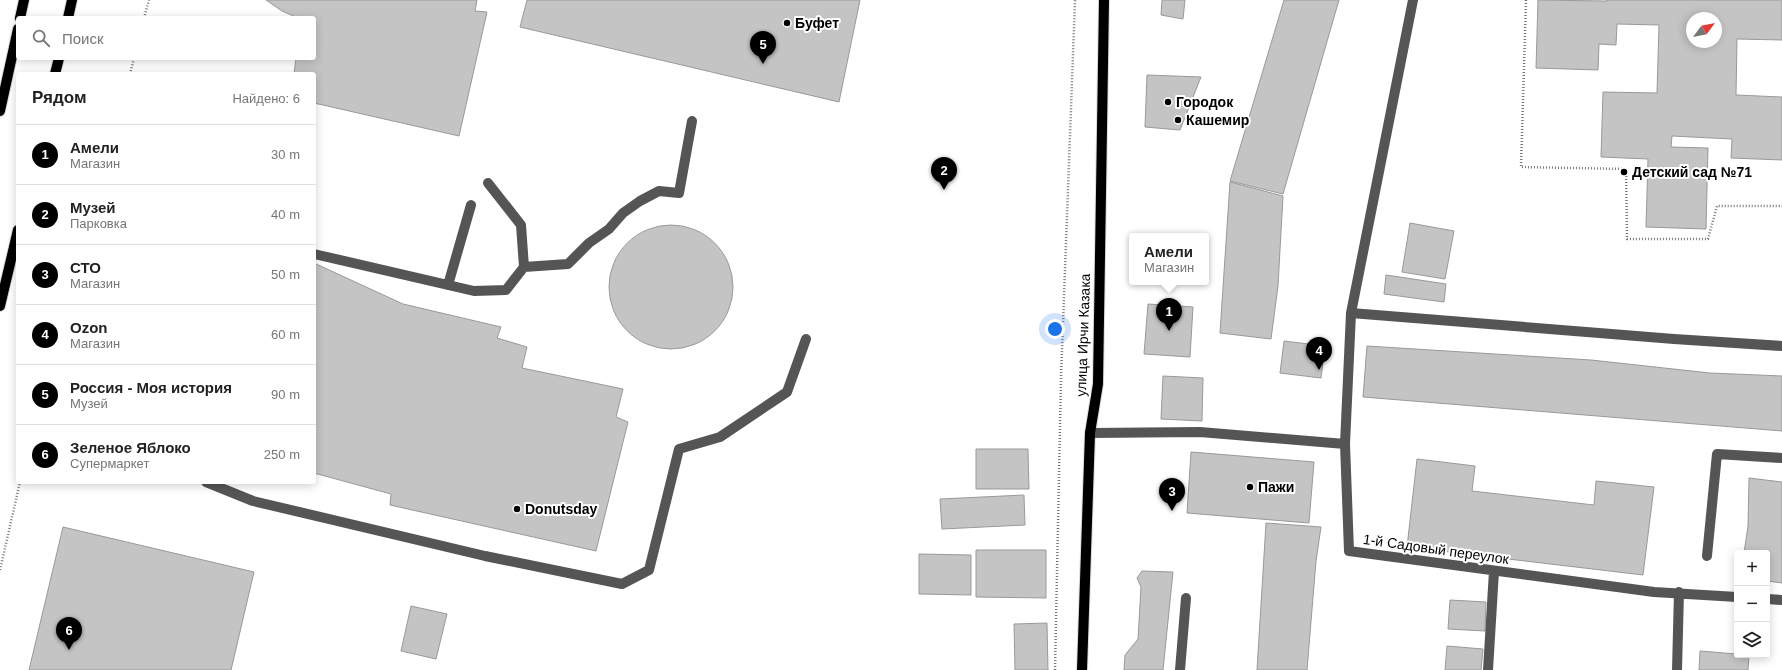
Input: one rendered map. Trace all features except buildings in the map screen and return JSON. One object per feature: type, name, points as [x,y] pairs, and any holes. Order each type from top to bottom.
[{"type":"main road","points":[[20,16],[24,0]]},
{"type":"main road","points":[[68,16],[72,0]]},
{"type":"main road","name":"улица Ирчи Казака","points":[[1082,670],[1090,433],[1098,384],[1104,0]]},
{"type":"main road","points":[[0,111],[16,38]]},
{"type":"main road","points":[[56,72],[58,60]]},
{"type":"main road","points":[[0,306],[16,238]]},
{"type":"street","points":[[1090,433],[1200,432],[1345,444],[1351,313],[1413,0]]},
{"type":"street","points":[[524,267],[568,264],[589,243],[609,229],[623,213],[640,201],[659,191],[679,193],[692,121]]},
{"type":"street","points":[[316,254],[474,291],[506,290],[524,267],[521,225],[488,183]]},
{"type":"street","points":[[448,285],[470,205]]},
{"type":"street","points":[[1351,313],[1782,346]]},
{"type":"street","points":[[211,484],[253,501],[485,556],[622,584],[649,570],[679,449],[720,437],[787,392],[806,339]]},
{"type":"street","name":"1-й Садовый переулок","points":[[1345,444],[1349,551],[1654,592],[1679,592],[1734,597]]},
{"type":"street","points":[[1707,556],[1717,454],[1782,458]]},
{"type":"street","points":[[1488,670],[1494,571]]},
{"type":"street","points":[[1677,670],[1679,592]]},
{"type":"street","points":[[1180,670],[1186,598]]},
{"type":"street","points":[[1770,599],[1782,600]]},
{"type":"path","points":[[145,16],[149,0]]},
{"type":"path","points":[[1055,670],[1061,378],[1075,0]]},
{"type":"path","points":[[1526,0],[1521,167],[1626,169],[1627,239],[1708,239],[1718,206],[1782,206]]},
{"type":"path","points":[[130,72],[134,60]]},
{"type":"path","points":[[0,570],[20,484]]},
{"type":"place","name":"Буфет","points":[[787,23]]},
{"type":"place","name":"Россия - Моя история","points":[[763,64]]},
{"type":"place","name":"Городок","points":[[1168,102]]},
{"type":"place","name":"Кашемир","points":[[1178,120]]},
{"type":"place","name":"Детский сад №71","points":[[1624,172]]},
{"type":"place","name":"Музей","points":[[944,190]]},
{"type":"place","name":"Амели","points":[[1169,331]]},
{"type":"place","name":"Ozon","points":[[1319,370]]},
{"type":"place","name":"Пажи","points":[[1250,487]]},
{"type":"place","name":"Donutsday","points":[[517,509]]},
{"type":"place","name":"СТО","points":[[1172,511]]},
{"type":"place","name":"Зеленое Яблоко","points":[[69,650]]}]
